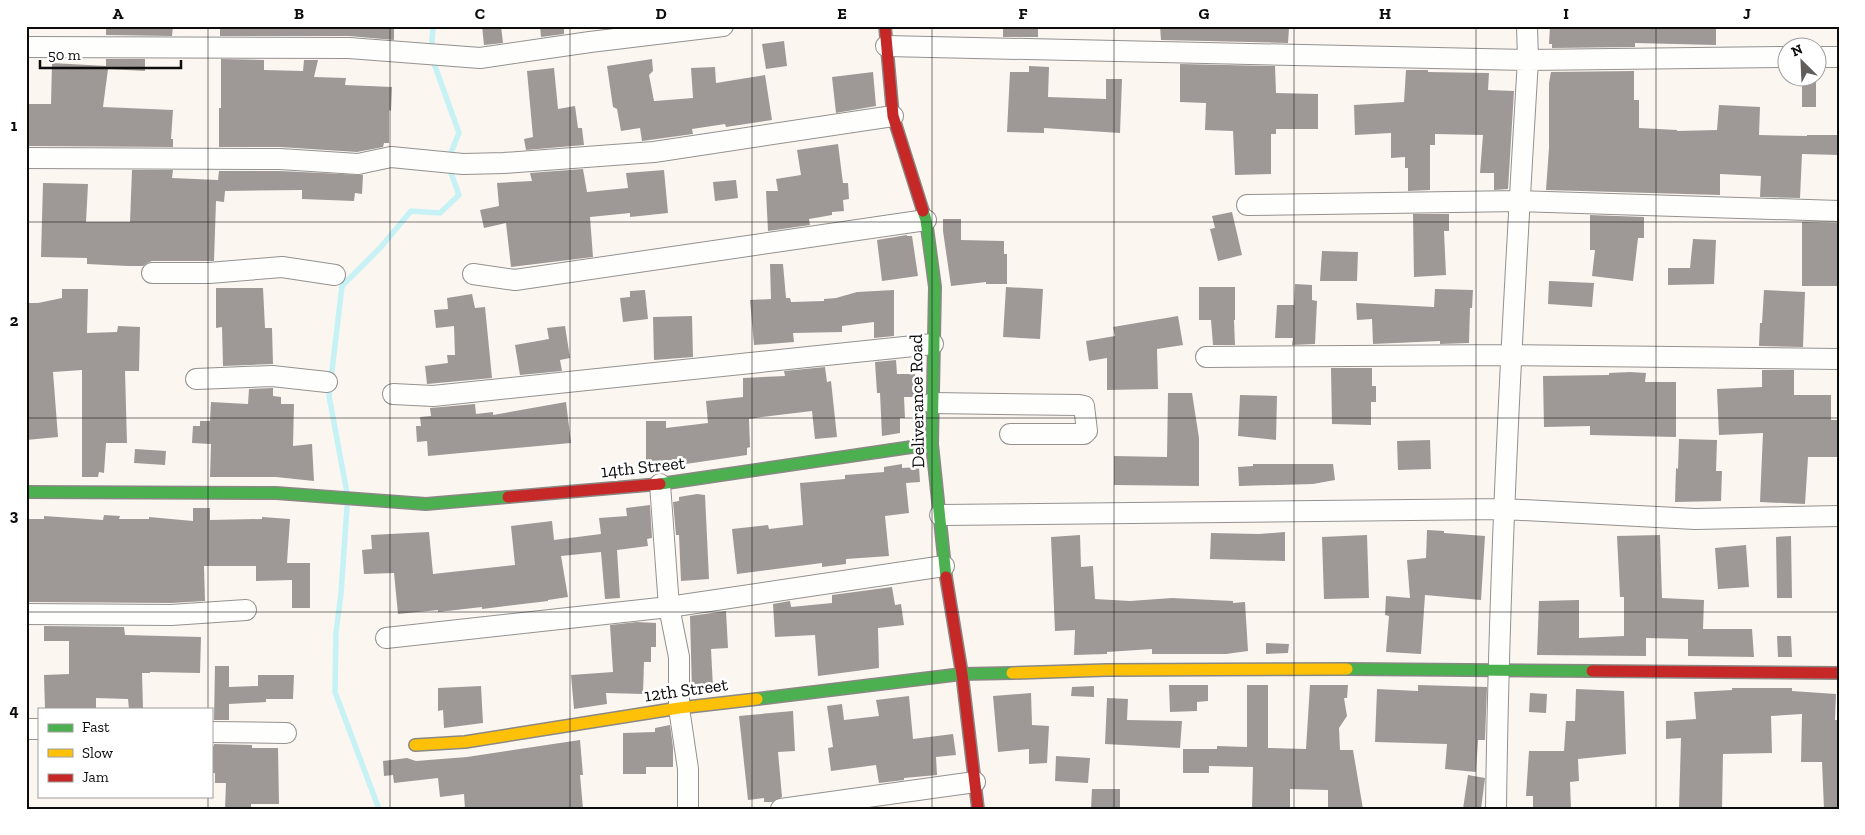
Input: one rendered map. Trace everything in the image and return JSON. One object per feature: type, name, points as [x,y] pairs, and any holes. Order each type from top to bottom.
[{"type":"street","points":[[26,47],[349,48],[480,58],[590,42],[723,26]]},
{"type":"street","points":[[1496,809],[1498,670],[1510,355],[1528,60],[1527,26]]},
{"type":"street","points":[[885,36],[1528,60],[1778,57]]},
{"type":"street","name":"Deliverance Road","points":[[885,36],[893,116],[926,220],[936,287],[933,344],[932,444],[944,566],[962,674],[978,809]]},
{"type":"street","points":[[26,158],[280,159],[358,164],[391,157],[463,164],[654,152],[893,116]]},
{"type":"street","points":[[1247,205],[1519,201],[1839,211]]},
{"type":"street","points":[[473,274],[515,280],[926,220]]},
{"type":"street","points":[[152,273],[209,273],[282,267],[335,275]]},
{"type":"street","points":[[392,394],[433,396],[933,344]]},
{"type":"street","points":[[1206,357],[1510,355],[1839,359]]},
{"type":"street","points":[[196,379],[272,376],[328,382]]},
{"type":"street","points":[[932,404],[1079,404],[1084,406],[1087,431],[1084,434],[1010,434]]},
{"type":"street","name":"14th Street","points":[[26,492],[276,493],[426,504],[660,484],[932,444]]},
{"type":"street","points":[[660,484],[669,607],[679,656],[679,708],[688,769],[688,809]]},
{"type":"street","points":[[940,515],[1504,509],[1695,519],[1839,516]]},
{"type":"street","points":[[386,638],[669,607],[944,566]]},
{"type":"street","points":[[26,614],[171,615],[246,610]]},
{"type":"street","name":"12th Street","points":[[415,745],[465,742],[679,708],[962,674],[1107,670],[1498,670],[1839,673]]},
{"type":"street","points":[[212,732],[286,733]]},
{"type":"street","points":[[781,809],[975,782]]},
{"type":"building","points":[[106,26],[173,26],[172,36],[106,35]]},
{"type":"building","points":[[220,26],[394,26],[394,40],[349,36],[220,36]]},
{"type":"building","points":[[482,26],[501,26],[503,43],[484,45]]},
{"type":"building","points":[[540,26],[564,26],[564,34],[541,37]]},
{"type":"building","points":[[1003,26],[1038,26],[1038,37],[1003,37]]},
{"type":"building","points":[[1160,26],[1283,26],[1283,28],[1289,28],[1288,43],[1161,40]]},
{"type":"building","points":[[1550,26],[1716,26],[1716,45],[1635,43],[1635,47],[1552,48],[1552,44],[1549,44]]},
{"type":"building","points":[[784,41],[787,66],[766,69],[762,44]]},
{"type":"building","points":[[106,59],[145,59],[145,71],[108,69],[103,107],[173,110],[171,139],[173,139],[173,147],[26,146],[26,104],[51,104],[52,63],[106,66]]},
{"type":"building","points":[[221,59],[264,60],[264,70],[303,71],[304,60],[318,60],[314,77],[346,78],[345,85],[392,87],[391,111],[389,110],[389,143],[384,143],[383,147],[357,152],[280,147],[219,147]]},
{"type":"building","points":[[652,59],[653,71],[649,75],[654,101],[693,98],[691,68],[715,67],[716,83],[765,75],[772,120],[726,127],[725,124],[692,129],[693,134],[642,141],[640,128],[621,131],[617,109],[613,107],[607,66]]},
{"type":"building","points":[[1180,64],[1275,66],[1276,93],[1318,94],[1318,129],[1276,129],[1276,134],[1271,134],[1271,174],[1235,175],[1233,131],[1205,130],[1206,103],[1180,102]]},
{"type":"building","points":[[1029,66],[1049,67],[1048,97],[1106,99],[1106,79],[1122,79],[1120,133],[1044,128],[1044,133],[1007,132],[1010,72],[1029,72]]},
{"type":"building","points":[[554,68],[558,109],[575,106],[578,128],[582,128],[584,145],[526,150],[524,139],[533,137],[527,71]]},
{"type":"building","points":[[1406,70],[1489,73],[1488,90],[1514,91],[1508,189],[1494,190],[1494,173],[1480,173],[1483,135],[1435,134],[1435,145],[1430,145],[1430,190],[1408,191],[1408,168],[1405,168],[1405,157],[1391,158],[1391,133],[1355,135],[1354,105],[1404,102]]},
{"type":"building","points":[[1634,71],[1634,100],[1639,100],[1639,128],[1677,131],[1717,130],[1719,105],[1760,107],[1759,135],[1839,135],[1839,155],[1802,154],[1800,198],[1760,197],[1761,176],[1720,174],[1720,195],[1546,190],[1549,148],[1549,83],[1551,72]]},
{"type":"building","points":[[873,72],[876,106],[836,113],[832,77]]},
{"type":"building","points":[[1802,88],[1816,88],[1816,107],[1802,107]]},
{"type":"building","points":[[838,144],[843,183],[848,183],[849,199],[843,200],[844,211],[832,212],[832,215],[809,219],[810,225],[768,231],[766,191],[778,191],[776,179],[801,175],[797,150]]},
{"type":"building","points":[[583,169],[587,192],[628,188],[626,173],[664,170],[668,213],[630,217],[630,213],[590,217],[593,257],[511,267],[506,223],[484,228],[480,210],[499,206],[497,183],[532,181],[530,173]]},
{"type":"building","points":[[132,170],[173,170],[172,178],[218,180],[219,171],[280,171],[363,175],[362,194],[355,193],[354,201],[302,199],[302,190],[225,191],[224,202],[216,201],[214,261],[152,261],[143,266],[128,266],[87,264],[87,258],[41,257],[43,183],[88,184],[86,222],[130,222]]},
{"type":"building","points":[[736,180],[738,198],[715,201],[713,182]]},
{"type":"building","points":[[1232,212],[1242,255],[1218,261],[1210,229],[1215,228],[1212,216]]},
{"type":"building","points":[[1413,214],[1449,214],[1449,231],[1444,231],[1446,275],[1414,277]]},
{"type":"building","points":[[1590,215],[1644,217],[1644,238],[1638,238],[1633,281],[1592,276],[1595,250],[1590,250]]},
{"type":"building","points":[[943,219],[961,219],[961,240],[1004,241],[1004,254],[1007,254],[1007,284],[986,284],[986,282],[951,286]]},
{"type":"building","points":[[1802,222],[1839,223],[1839,286],[1802,286]]},
{"type":"building","points":[[907,235],[912,236],[918,276],[882,281],[877,240]]},
{"type":"building","points":[[1693,239],[1716,240],[1714,284],[1668,285],[1668,268],[1690,268]]},
{"type":"building","points":[[1322,251],[1358,252],[1357,281],[1320,281]]},
{"type":"building","points":[[770,264],[783,264],[786,298],[790,298],[791,302],[824,301],[824,299],[836,298],[857,292],[894,290],[894,336],[874,338],[874,322],[842,326],[842,332],[793,333],[794,342],[754,345],[750,300],[771,299]]},
{"type":"building","points":[[1549,281],[1594,283],[1592,307],[1548,304]]},
{"type":"building","points":[[1295,284],[1312,285],[1312,300],[1317,301],[1315,344],[1292,345],[1293,338],[1275,338],[1277,305],[1294,305]]},
{"type":"building","points":[[1006,287],[1043,289],[1040,339],[1003,337]]},
{"type":"building","points":[[1199,287],[1235,287],[1235,345],[1213,345],[1211,320],[1199,320]]},
{"type":"building","points":[[216,288],[263,288],[265,328],[272,328],[273,364],[223,366],[222,327],[216,328]]},
{"type":"building","points":[[62,289],[88,289],[87,333],[117,332],[118,326],[140,327],[139,371],[125,371],[127,443],[106,443],[104,473],[99,472],[98,477],[82,477],[82,370],[53,372],[58,437],[26,440],[26,303],[38,303],[62,298]]},
{"type":"building","points":[[1435,289],[1473,290],[1472,308],[1470,308],[1469,343],[1440,344],[1440,341],[1373,344],[1372,319],[1357,320],[1356,303],[1434,307]]},
{"type":"building","points":[[645,290],[648,319],[623,322],[620,298],[630,297],[630,291]]},
{"type":"building","points":[[1764,290],[1805,292],[1803,347],[1759,346]]},
{"type":"building","points":[[472,294],[475,308],[485,307],[492,378],[427,384],[425,366],[448,363],[447,355],[455,355],[454,326],[436,328],[434,310],[448,309],[447,298]]},
{"type":"building","points":[[692,316],[693,357],[654,360],[653,317]]},
{"type":"building","points":[[1178,316],[1183,345],[1157,349],[1158,389],[1107,390],[1107,358],[1089,361],[1086,341],[1115,336],[1113,327]]},
{"type":"building","points":[[565,326],[570,358],[560,360],[562,371],[520,375],[515,345],[549,339],[547,328]]},
{"type":"building","points":[[896,360],[897,374],[915,374],[916,397],[904,397],[905,418],[900,418],[900,433],[882,436],[880,393],[877,393],[875,362]]},
{"type":"building","points":[[825,367],[827,382],[831,381],[837,437],[815,439],[812,411],[762,417],[749,419],[750,447],[747,448],[747,455],[672,466],[672,460],[646,461],[646,421],[666,421],[666,428],[708,423],[706,401],[743,397],[743,378],[785,376],[784,371]]},
{"type":"building","points":[[1331,368],[1372,368],[1372,386],[1376,386],[1376,402],[1371,402],[1371,425],[1332,424]]},
{"type":"building","points":[[1762,370],[1794,370],[1794,395],[1831,395],[1831,420],[1839,420],[1839,457],[1808,457],[1805,504],[1760,502],[1763,433],[1719,435],[1717,389],[1762,387]]},
{"type":"building","points":[[1609,373],[1646,373],[1645,382],[1676,382],[1676,437],[1590,435],[1590,426],[1544,427],[1543,376],[1609,375]]},
{"type":"building","points":[[273,388],[273,396],[281,397],[281,404],[294,404],[293,446],[312,444],[314,481],[276,477],[210,477],[211,444],[192,443],[193,426],[200,426],[200,421],[210,421],[211,402],[248,404],[249,389]]},
{"type":"building","points":[[1168,393],[1192,393],[1199,438],[1199,486],[1114,485],[1114,456],[1167,457]]},
{"type":"building","points":[[1240,395],[1277,396],[1276,440],[1238,436]]},
{"type":"building","points":[[566,402],[571,443],[428,456],[427,441],[417,442],[416,426],[421,426],[420,417],[431,416],[430,408],[475,404],[476,414],[493,412],[493,415]]},
{"type":"building","points":[[1679,439],[1717,440],[1716,471],[1722,471],[1721,501],[1675,502]]},
{"type":"building","points":[[1430,440],[1431,469],[1398,470],[1397,441]]},
{"type":"building","points":[[135,449],[166,451],[165,465],[134,463]]},
{"type":"building","points":[[902,464],[902,468],[919,467],[920,482],[906,483],[909,513],[885,516],[889,556],[846,559],[846,564],[822,567],[822,563],[737,574],[732,529],[768,525],[769,529],[803,525],[800,483],[845,479],[845,475],[884,472],[884,467]]},
{"type":"building","points":[[1253,464],[1333,464],[1335,480],[1313,484],[1239,486],[1238,467],[1253,466]]},
{"type":"building","points":[[697,494],[705,495],[709,579],[681,581],[679,535],[676,535],[673,502],[679,501],[679,497]]},
{"type":"building","points":[[650,505],[652,538],[647,539],[648,546],[617,550],[620,598],[605,599],[601,552],[561,556],[568,597],[482,609],[482,607],[398,614],[394,573],[364,574],[362,550],[372,549],[371,535],[429,532],[433,574],[515,565],[511,526],[552,521],[554,540],[601,534],[599,518],[627,516],[626,508]]},
{"type":"building","points":[[193,508],[210,508],[210,520],[262,519],[262,517],[290,519],[287,563],[310,563],[310,608],[292,608],[292,580],[256,581],[256,566],[204,566],[205,601],[171,603],[26,602],[26,519],[44,519],[44,516],[103,520],[104,515],[120,516],[119,519],[149,519],[149,517],[193,521]]},
{"type":"building","points":[[1427,530],[1485,536],[1481,600],[1425,595],[1421,654],[1386,652],[1389,616],[1385,615],[1386,596],[1410,598],[1407,560],[1426,558]]},
{"type":"building","points":[[1285,532],[1285,561],[1210,559],[1211,533],[1259,534]]},
{"type":"building","points":[[1080,535],[1081,567],[1093,566],[1095,599],[1130,601],[1172,598],[1233,601],[1233,603],[1245,602],[1248,651],[1226,654],[1152,654],[1152,649],[1107,652],[1107,654],[1074,655],[1075,630],[1055,631],[1051,537]]},
{"type":"building","points":[[1367,535],[1369,598],[1324,599],[1322,537]]},
{"type":"building","points":[[1660,535],[1662,598],[1704,600],[1703,629],[1752,629],[1754,657],[1688,656],[1688,639],[1646,638],[1646,656],[1537,655],[1539,601],[1579,600],[1579,638],[1624,636],[1624,597],[1620,597],[1617,536]]},
{"type":"building","points":[[1791,536],[1792,598],[1777,598],[1776,537]]},
{"type":"building","points":[[1746,545],[1749,587],[1718,589],[1715,548]]},
{"type":"building","points":[[892,587],[895,605],[901,604],[904,625],[878,628],[879,668],[818,676],[815,635],[775,637],[773,604],[790,601],[791,607],[832,603],[832,595]]},
{"type":"building","points":[[726,611],[728,648],[711,649],[713,688],[692,691],[690,616]]},
{"type":"building","points":[[637,622],[656,623],[656,647],[651,647],[651,662],[644,662],[643,694],[606,693],[607,704],[574,709],[571,675],[613,672],[610,625]]},
{"type":"building","points":[[44,626],[124,627],[125,635],[201,637],[200,673],[142,673],[143,708],[129,708],[128,699],[96,698],[96,708],[45,708],[44,675],[69,674],[69,641],[44,641]]},
{"type":"building","points":[[1777,636],[1791,636],[1792,657],[1778,657]]},
{"type":"building","points":[[1266,643],[1289,644],[1288,653],[1266,654]]},
{"type":"building","points":[[215,666],[229,666],[229,687],[258,686],[258,675],[294,675],[293,699],[266,699],[266,702],[229,704],[229,720],[214,720]]},
{"type":"building","points":[[1169,685],[1208,685],[1208,701],[1197,702],[1197,711],[1170,712]]},
{"type":"building","points":[[1247,685],[1268,685],[1268,748],[1306,749],[1310,685],[1348,685],[1347,698],[1344,698],[1347,716],[1339,728],[1340,750],[1353,750],[1363,809],[1328,809],[1328,790],[1290,789],[1290,809],[1252,809],[1253,767],[1209,766],[1209,773],[1183,773],[1183,749],[1217,749],[1217,746],[1247,747]]},
{"type":"building","points":[[1418,685],[1487,687],[1485,740],[1478,740],[1476,772],[1445,769],[1447,744],[1375,742],[1377,689],[1418,691]]},
{"type":"building","points":[[481,686],[483,723],[444,728],[443,710],[438,711],[438,688]]},
{"type":"building","points":[[1094,686],[1094,697],[1071,696],[1072,687]]},
{"type":"building","points":[[1732,688],[1792,688],[1792,691],[1836,694],[1835,720],[1839,720],[1839,809],[1824,809],[1822,762],[1801,762],[1802,714],[1771,716],[1772,753],[1723,754],[1722,809],[1679,809],[1681,738],[1666,739],[1666,721],[1696,719],[1694,692],[1732,690]]},
{"type":"building","points":[[1576,689],[1624,691],[1626,754],[1578,759],[1579,781],[1570,782],[1571,809],[1533,809],[1533,796],[1526,796],[1529,751],[1564,751],[1566,721],[1575,721]]},
{"type":"building","points":[[1031,693],[1032,725],[1049,726],[1047,763],[1029,764],[1029,749],[998,752],[993,696]]},
{"type":"building","points":[[1530,693],[1547,694],[1546,713],[1529,712]]},
{"type":"building","points":[[909,696],[913,739],[953,734],[956,755],[936,757],[937,775],[904,778],[904,780],[879,783],[876,765],[831,771],[828,748],[833,747],[827,706],[842,704],[844,720],[879,716],[876,700]]},
{"type":"building","points":[[1107,698],[1128,699],[1127,720],[1182,721],[1180,748],[1105,744]]},
{"type":"building","points":[[793,711],[795,751],[778,752],[782,797],[772,802],[764,802],[764,798],[748,800],[739,716]]},
{"type":"building","points":[[670,725],[673,767],[646,767],[646,774],[623,774],[623,733],[655,732],[655,728]]},
{"type":"building","points":[[580,740],[583,775],[580,775],[583,809],[465,809],[464,794],[440,797],[438,778],[394,783],[393,775],[384,776],[383,761],[407,758],[416,761],[467,757]]},
{"type":"building","points":[[214,744],[252,745],[252,748],[278,748],[279,804],[251,804],[251,809],[225,809],[226,783],[215,783],[215,773],[212,773],[212,746]]},
{"type":"building","points":[[1056,756],[1090,758],[1088,783],[1055,781]]},
{"type":"building","points":[[1468,775],[1485,778],[1481,809],[1463,809]]},
{"type":"building","points":[[1092,789],[1120,789],[1120,809],[1091,809]]},
{"type":"waterway","points":[[347,493],[329,396],[342,286],[380,248],[411,211],[440,213],[459,195],[447,162],[459,133],[431,55],[433,26]]},
{"type":"waterway","points":[[347,507],[341,594],[336,632],[335,692],[379,809]]},
{"type":"traffic: fast","points":[[923,211],[926,220],[935,287],[932,444],[946,577]]},
{"type":"traffic: fast","points":[[660,484],[932,444]]},
{"type":"traffic: fast","points":[[26,492],[276,493],[426,504],[508,497]]},
{"type":"traffic: fast","points":[[1347,669],[1592,671]]},
{"type":"traffic: fast","points":[[757,699],[962,674],[1012,673]]},
{"type":"traffic: slow","points":[[1012,673],[1107,670],[1347,669]]},
{"type":"traffic: slow","points":[[415,745],[465,742],[679,708],[757,699]]},
{"type":"traffic: jam","points":[[885,26],[893,116],[923,211]]},
{"type":"traffic: jam","points":[[508,497],[660,484]]},
{"type":"traffic: jam","points":[[946,577],[962,674],[978,809]]},
{"type":"traffic: jam","points":[[1592,671],[1839,673]]}]
